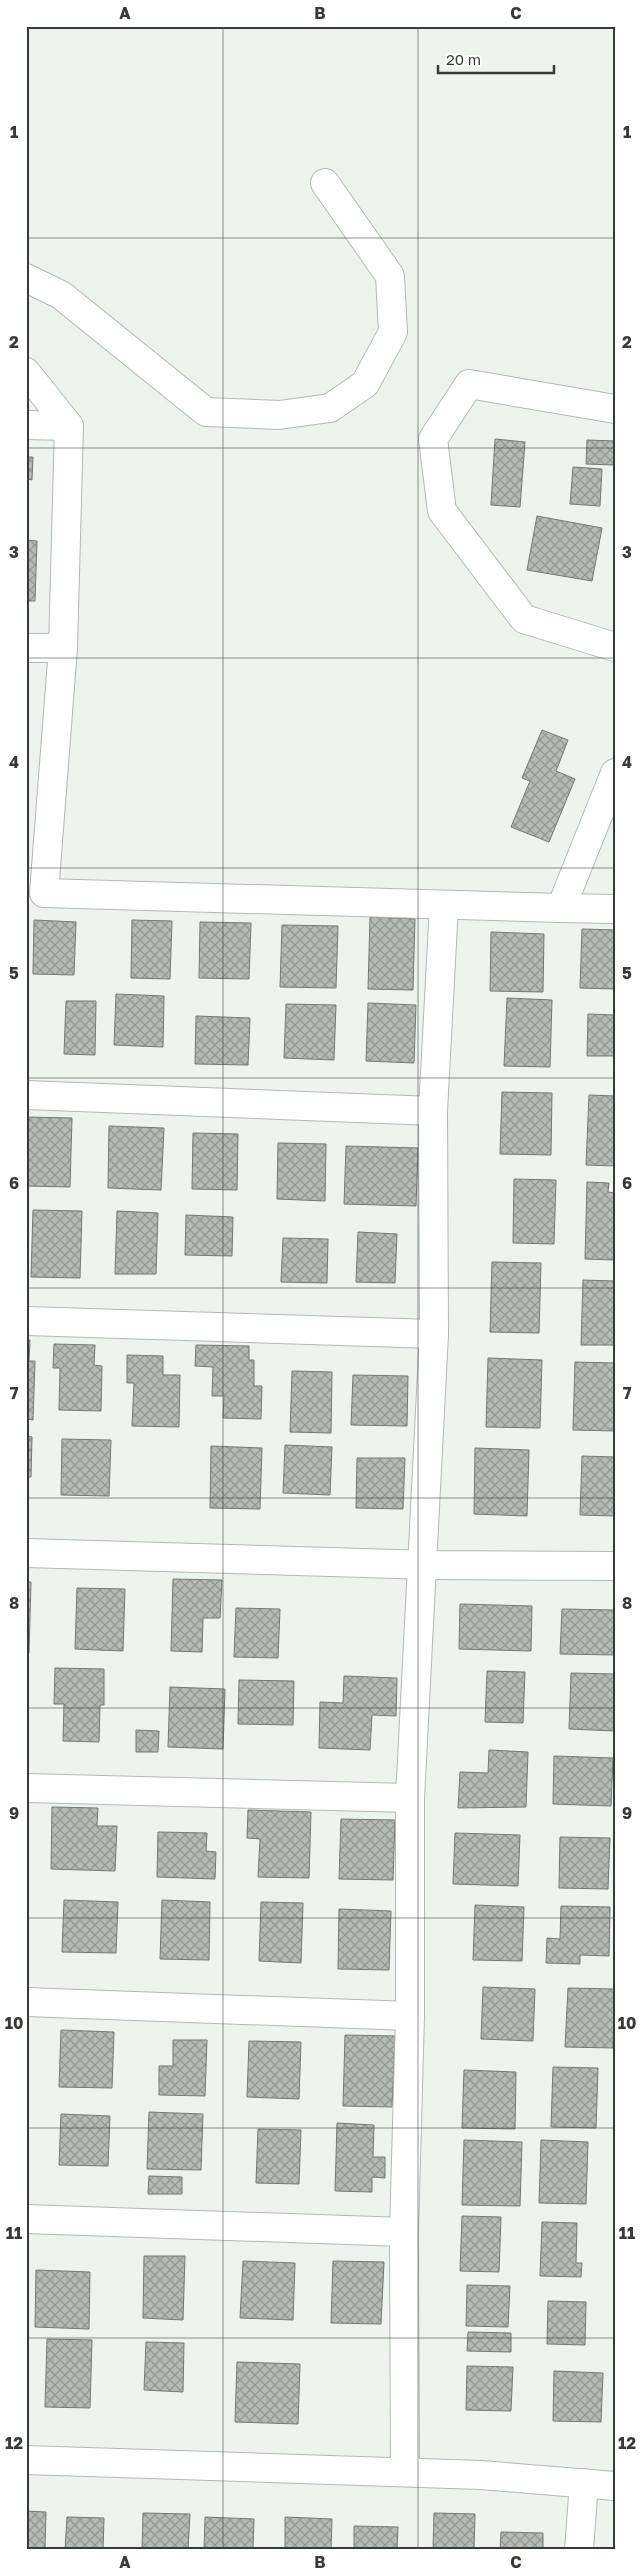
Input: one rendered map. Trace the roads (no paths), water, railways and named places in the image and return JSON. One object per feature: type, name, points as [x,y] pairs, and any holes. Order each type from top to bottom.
[{"type":"street","points":[[26,278],[61,295],[206,412],[279,416],[330,408],[365,384],[393,332],[390,276],[325,184]]},
{"type":"street","points":[[26,372],[69,426],[63,648],[35,893],[615,909]]},
{"type":"street","points":[[615,409],[469,384],[433,439],[442,511],[524,618],[615,647]]},
{"type":"street","points":[[26,425],[69,426]]},
{"type":"street","points":[[26,648],[63,648]]},
{"type":"street","points":[[561,908],[615,772]]},
{"type":"street","points":[[405,2472],[404,2232],[410,2016],[410,1798],[434,1334],[433,1111],[444,905]]},
{"type":"street","points":[[26,1095],[433,1111]]},
{"type":"street","points":[[26,1321],[434,1334]]},
{"type":"street","points":[[26,1553],[422,1565],[615,1566]]},
{"type":"street","points":[[26,1788],[410,1798]]},
{"type":"street","points":[[26,2002],[410,2016]]},
{"type":"street","points":[[26,2219],[404,2232]]},
{"type":"street","points":[[26,2460],[481,2475],[615,2486]]},
{"type":"street","points":[[579,2550],[584,2483]]}]
